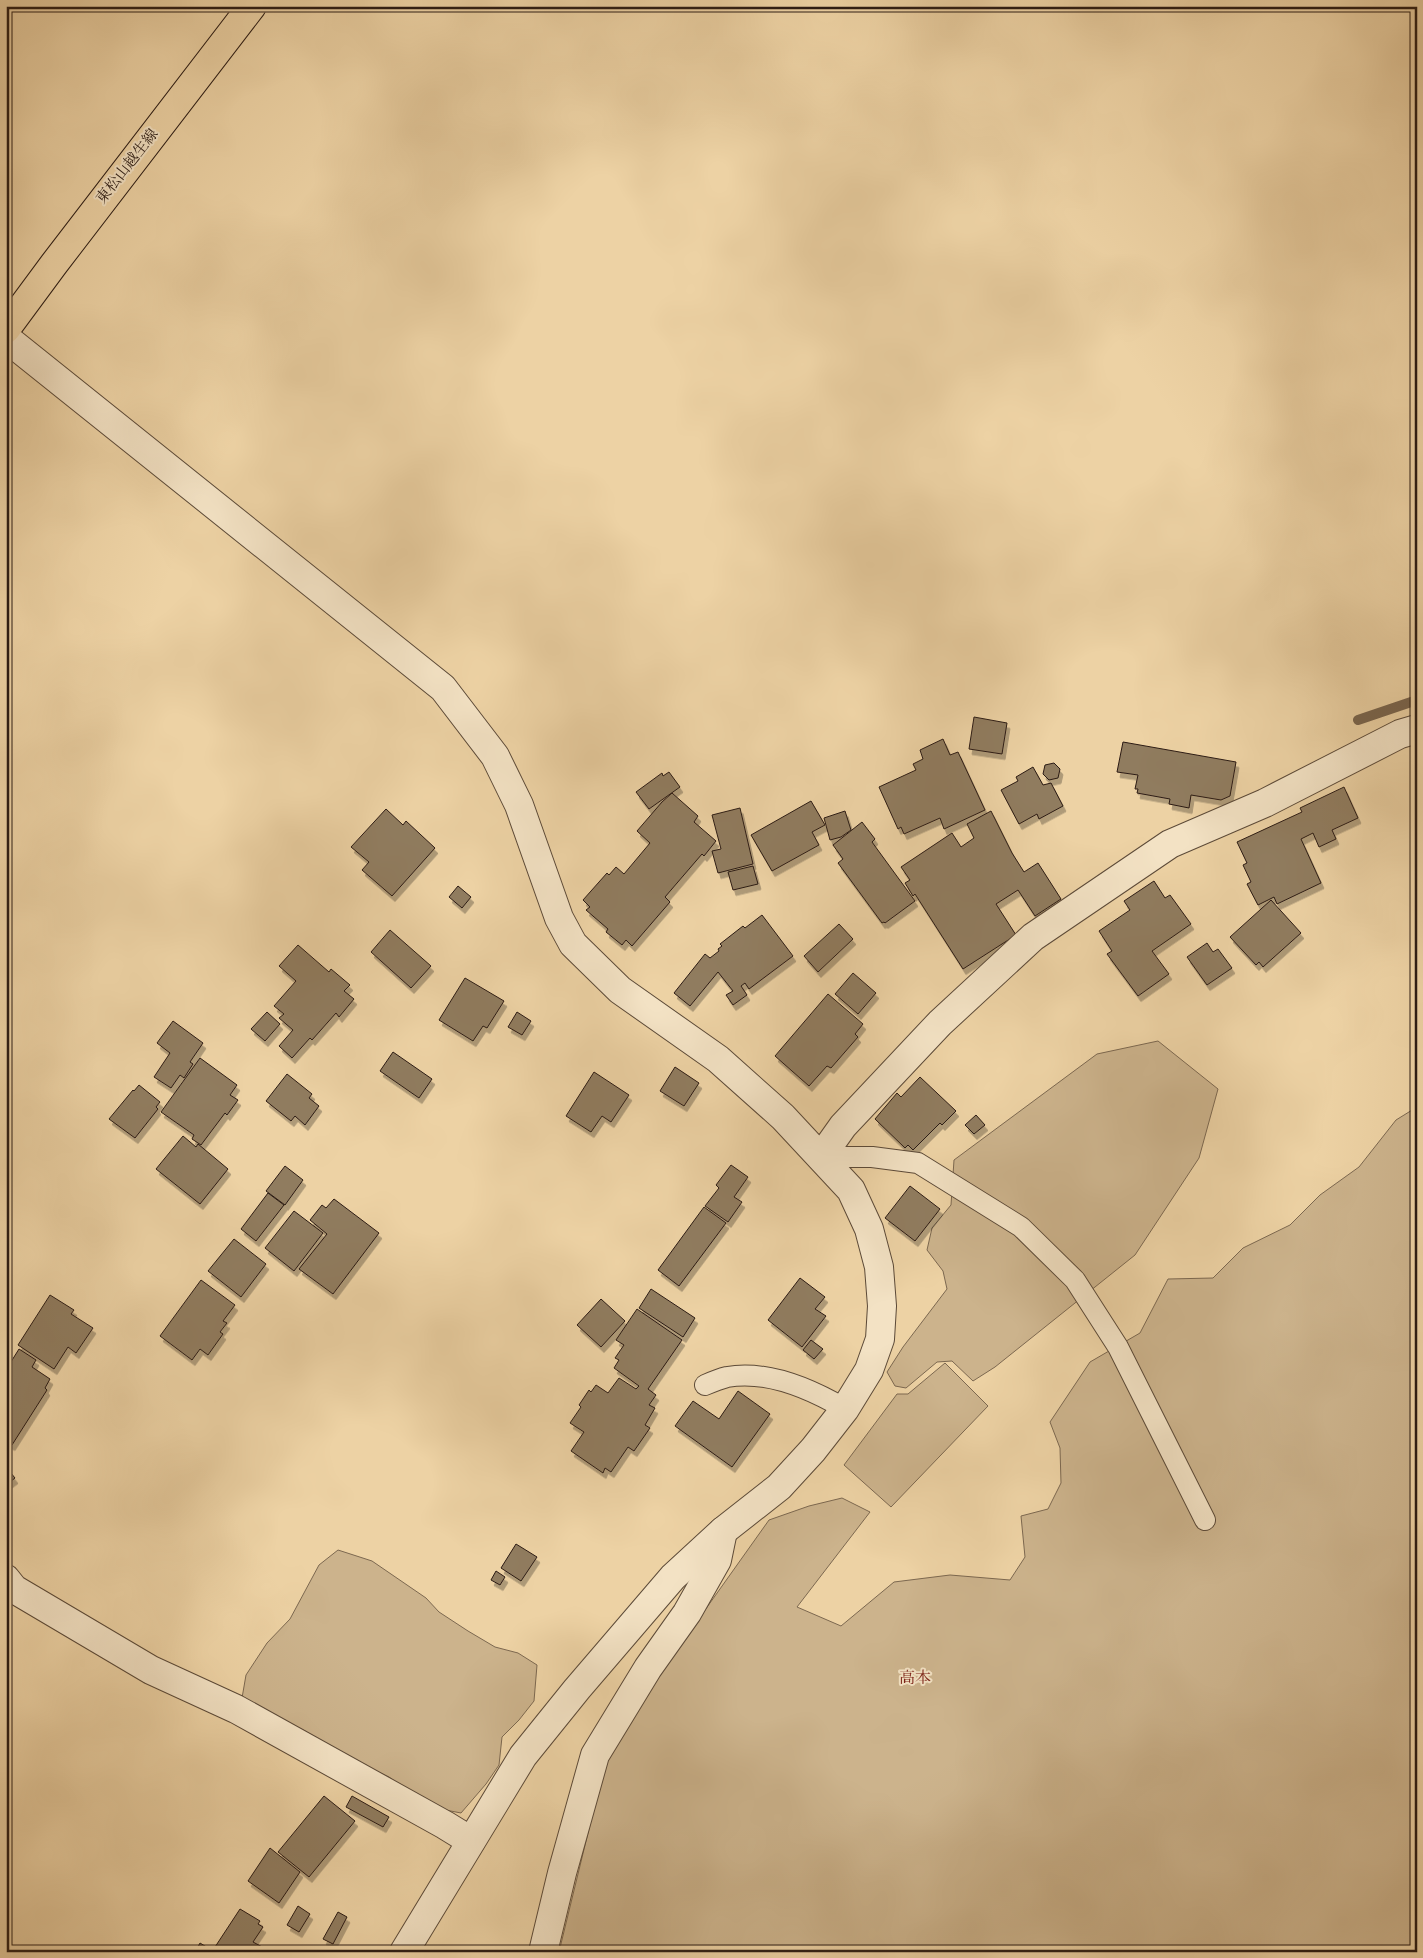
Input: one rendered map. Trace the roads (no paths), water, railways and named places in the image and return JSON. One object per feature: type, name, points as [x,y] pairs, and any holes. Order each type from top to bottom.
[{"type":"main road","name":"東松山越生線","points":[[6,329],[252,6]]},
{"type":"street","points":[[6,338],[443,688],[495,756],[520,805],[559,918],[573,944],[620,990],[718,1058],[783,1117],[821,1157],[851,1190],[869,1229],[879,1267],[882,1306],[880,1339],[869,1370],[845,1408],[813,1450],[779,1488],[723,1531],[673,1577],[577,1689],[523,1756],[404,1952]]},
{"type":"street","points":[[821,1157],[843,1126],[940,1023],[1033,937],[1170,844],[1265,802],[1400,734],[1417,729]]},
{"type":"street","points":[[543,1952],[562,1873],[595,1755],[648,1668],[687,1613],[717,1560],[723,1531]]},
{"type":"street","points":[[6,1578],[14,1589],[151,1670],[236,1709],[445,1824],[471,1841]]},
{"type":"lane","points":[[821,1157],[872,1157],[918,1163],[1021,1226],[1075,1280],[1118,1347],[1205,1520]]},
{"type":"lane","points":[[705,1385],[727,1377],[758,1376],[816,1393],[845,1408]]},
{"type":"waterway","points":[[1358,720],[1417,700]]},
{"type":"district","name":"高本","points":[[915,1679]]}]
